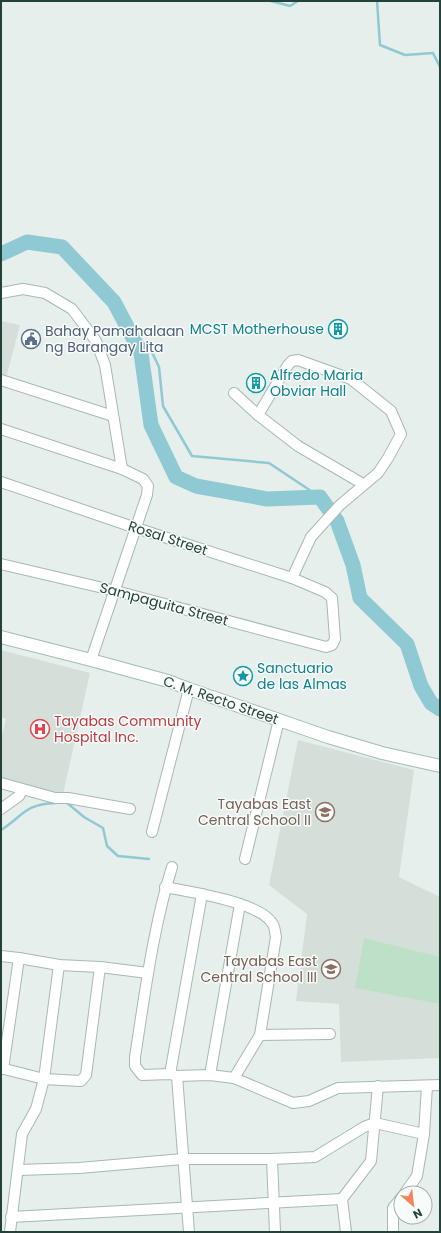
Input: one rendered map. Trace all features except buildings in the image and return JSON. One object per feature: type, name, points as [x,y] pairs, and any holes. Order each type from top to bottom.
[{"type":"main road","name":"C. M. Recto Street","points":[[1,637],[168,681],[328,737],[382,753],[440,766]]},
{"type":"street","points":[[1,293],[23,289],[46,293],[72,309],[96,341],[105,365],[122,469]]},
{"type":"street","points":[[258,416],[288,365],[292,361],[298,360],[351,379],[392,411],[401,434],[378,473],[363,484],[340,505],[311,537],[292,578]]},
{"type":"street","points":[[1,380],[113,416]]},
{"type":"street","points":[[234,393],[258,416],[298,446],[363,484]]},
{"type":"street","points":[[1,429],[122,469],[143,478],[148,486],[147,496],[116,591],[91,660]]},
{"type":"street","name":"Rosal Street","points":[[1,482],[136,528],[292,578],[325,592],[332,598],[335,639],[332,645],[326,647]]},
{"type":"street","name":"Sampaguita Street","points":[[1,564],[116,591],[326,647]]},
{"type":"street","points":[[152,832],[189,689]]},
{"type":"street","points":[[245,859],[279,720]]},
{"type":"street","points":[[1,783],[54,798],[68,798],[130,809]]},
{"type":"street","points":[[1,809],[19,796],[22,790]]},
{"type":"street","points":[[172,866],[166,887],[148,973],[135,1057],[135,1066],[142,1074],[210,1074],[234,1078],[293,1102],[309,1101],[338,1088],[440,1085]]},
{"type":"street","points":[[166,887],[202,894],[240,904],[264,914],[273,923],[276,937],[260,1035],[234,1078]]},
{"type":"street","points":[[189,1232],[174,1075],[202,894]]},
{"type":"street","points":[[210,1074],[240,904]]},
{"type":"street","points":[[1,956],[59,964],[148,973]]},
{"type":"street","points":[[19,958],[2,1068],[44,1079],[81,1081],[86,1075],[100,967]]},
{"type":"street","points":[[10,1232],[22,1134],[36,1109],[44,1079],[59,964]]},
{"type":"street","points":[[260,1035],[330,1034]]},
{"type":"street","points":[[346,1232],[342,1199],[371,1161],[378,1086]]},
{"type":"street","points":[[410,1185],[417,1176],[424,1134],[427,1086]]},
{"type":"street","points":[[18,1170],[79,1168],[183,1159],[272,1159],[315,1157],[364,1126],[375,1123],[424,1134]]},
{"type":"street","points":[[272,1159],[275,1232]]},
{"type":"street","points":[[11,1217],[342,1199]]},
{"type":"shaded area","points":[[1,321],[20,325],[6,378],[1,377]]},
{"type":"shaded area","name":"Tayabas Community Hospital Inc.","points":[[1,650],[90,673],[63,794],[1,779],[1,739],[6,719],[1,717]]},
{"type":"shaded area","points":[[298,740],[414,770],[399,877],[440,897],[440,1058],[341,1062],[339,1004],[296,1001],[307,914],[269,885]]},
{"type":"green space","points":[[364,938],[440,957],[440,1004],[355,988]]},
{"type":"waterway","points":[[271,1],[290,6],[298,1]]},
{"type":"waterway","points":[[377,1],[380,45],[405,55],[433,53],[440,67]]},
{"type":"waterway","points":[[1,254],[27,242],[62,247],[114,302],[141,353],[151,425],[176,477],[196,486],[267,499],[320,497],[337,521],[353,565],[360,598],[407,644],[421,686],[431,703],[440,709]]},
{"type":"waterway","points":[[132,337],[149,346],[159,367],[163,406],[192,456],[269,463],[320,497]]},
{"type":"waterway","points":[[66,802],[84,817],[103,828],[107,846],[118,856],[149,859]]},
{"type":"waterway","points":[[1,830],[31,808],[55,803]]},
{"type":"place","name":"MCST Motherhouse","points":[[338,329]]},
{"type":"place","name":"Bahay Pamahalaan ng Barangay Lita","points":[[31,339]]},
{"type":"place","name":"Alfredo Maria Obviar Hall","points":[[256,383]]},
{"type":"place","name":"Sanctuario de las Almas","points":[[243,676]]},
{"type":"place","name":"Tayabas Community Hospital Inc.","points":[[40,729]]},
{"type":"place","name":"Tayabas East Central School II","points":[[325,812]]},
{"type":"place","name":"Tayabas East Central School III","points":[[331,969]]}]
